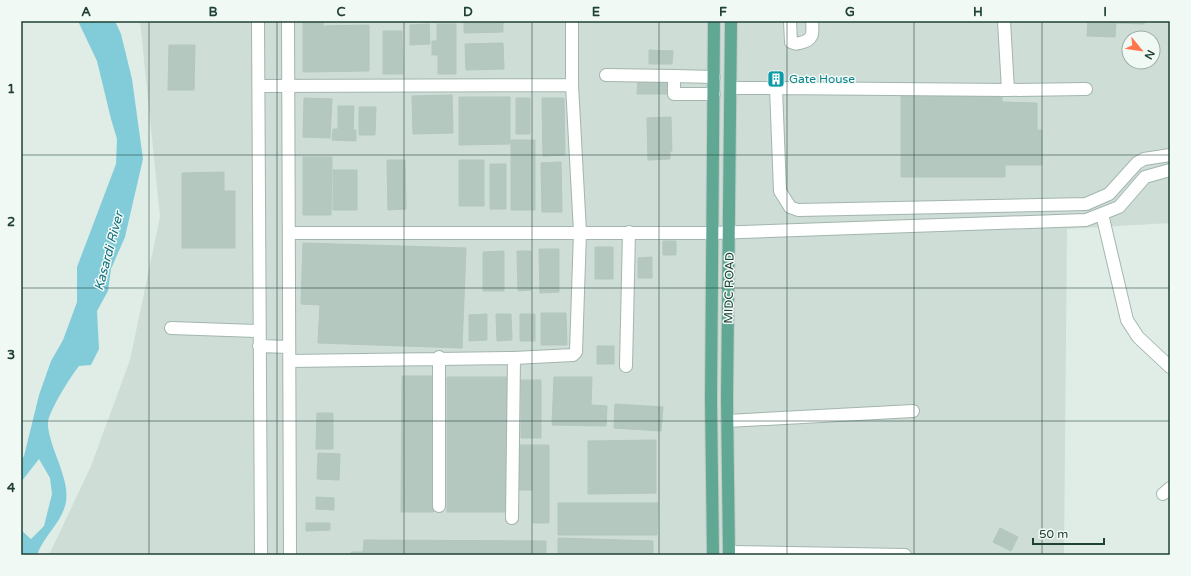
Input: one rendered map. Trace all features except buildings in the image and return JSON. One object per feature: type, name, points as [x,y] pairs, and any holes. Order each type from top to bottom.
[{"type":"main road","name":"MIDC ROAD","points":[[713,555],[711,399],[714,21]]},
{"type":"main road","name":"MIDC ROAD","points":[[729,553],[727,421],[732,88],[731,21]]},
{"type":"street","points":[[258,21],[261,555]]},
{"type":"street","points":[[288,21],[290,233],[290,555]]},
{"type":"street","points":[[290,361],[440,357],[514,358],[573,355],[576,352],[580,232],[572,86],[572,21]]},
{"type":"street","points":[[790,21],[790,39],[791,42],[795,44],[809,41],[813,34],[812,21]]},
{"type":"street","points":[[1004,21],[1008,90]]},
{"type":"street","points":[[606,75],[714,76]]},
{"type":"street","points":[[674,76],[674,94],[714,94]]},
{"type":"street","points":[[259,86],[572,86]]},
{"type":"street","points":[[732,88],[1008,90],[1086,89]]},
{"type":"street","points":[[776,88],[780,191],[790,206],[798,210],[1086,204],[1109,194],[1137,163],[1144,159],[1170,155]]},
{"type":"street","points":[[290,233],[713,233],[1086,220],[1119,206],[1145,177],[1170,170]]},
{"type":"street","points":[[1102,214],[1127,320],[1138,337],[1170,367]]},
{"type":"street","points":[[626,366],[629,232]]},
{"type":"street","points":[[171,328],[259,331]]},
{"type":"street","points":[[259,346],[289,347]]},
{"type":"street","points":[[439,506],[440,357]]},
{"type":"street","points":[[512,518],[514,358]]},
{"type":"street","points":[[727,421],[913,411]]},
{"type":"street","points":[[729,553],[905,555]]},
{"type":"shaded area","points":[[140,21],[1170,21],[1170,223],[1067,229],[1064,555],[49,555],[91,466],[130,360],[160,217]]},
{"type":"water","name":"Kasardi River","points":[[78,21],[115,21],[121,34],[132,79],[143,159],[125,237],[111,269],[108,291],[97,311],[99,349],[91,365],[79,366],[75,371],[57,401],[48,422],[53,448],[66,486],[66,502],[64,509],[37,555],[21,555],[21,530],[31,539],[44,526],[52,494],[50,478],[39,459],[21,482],[21,460],[24,456],[39,395],[51,361],[63,340],[77,302],[77,267],[116,164],[117,139],[97,61]]},
{"type":"place","name":"Gate House","points":[[776,79]]}]
